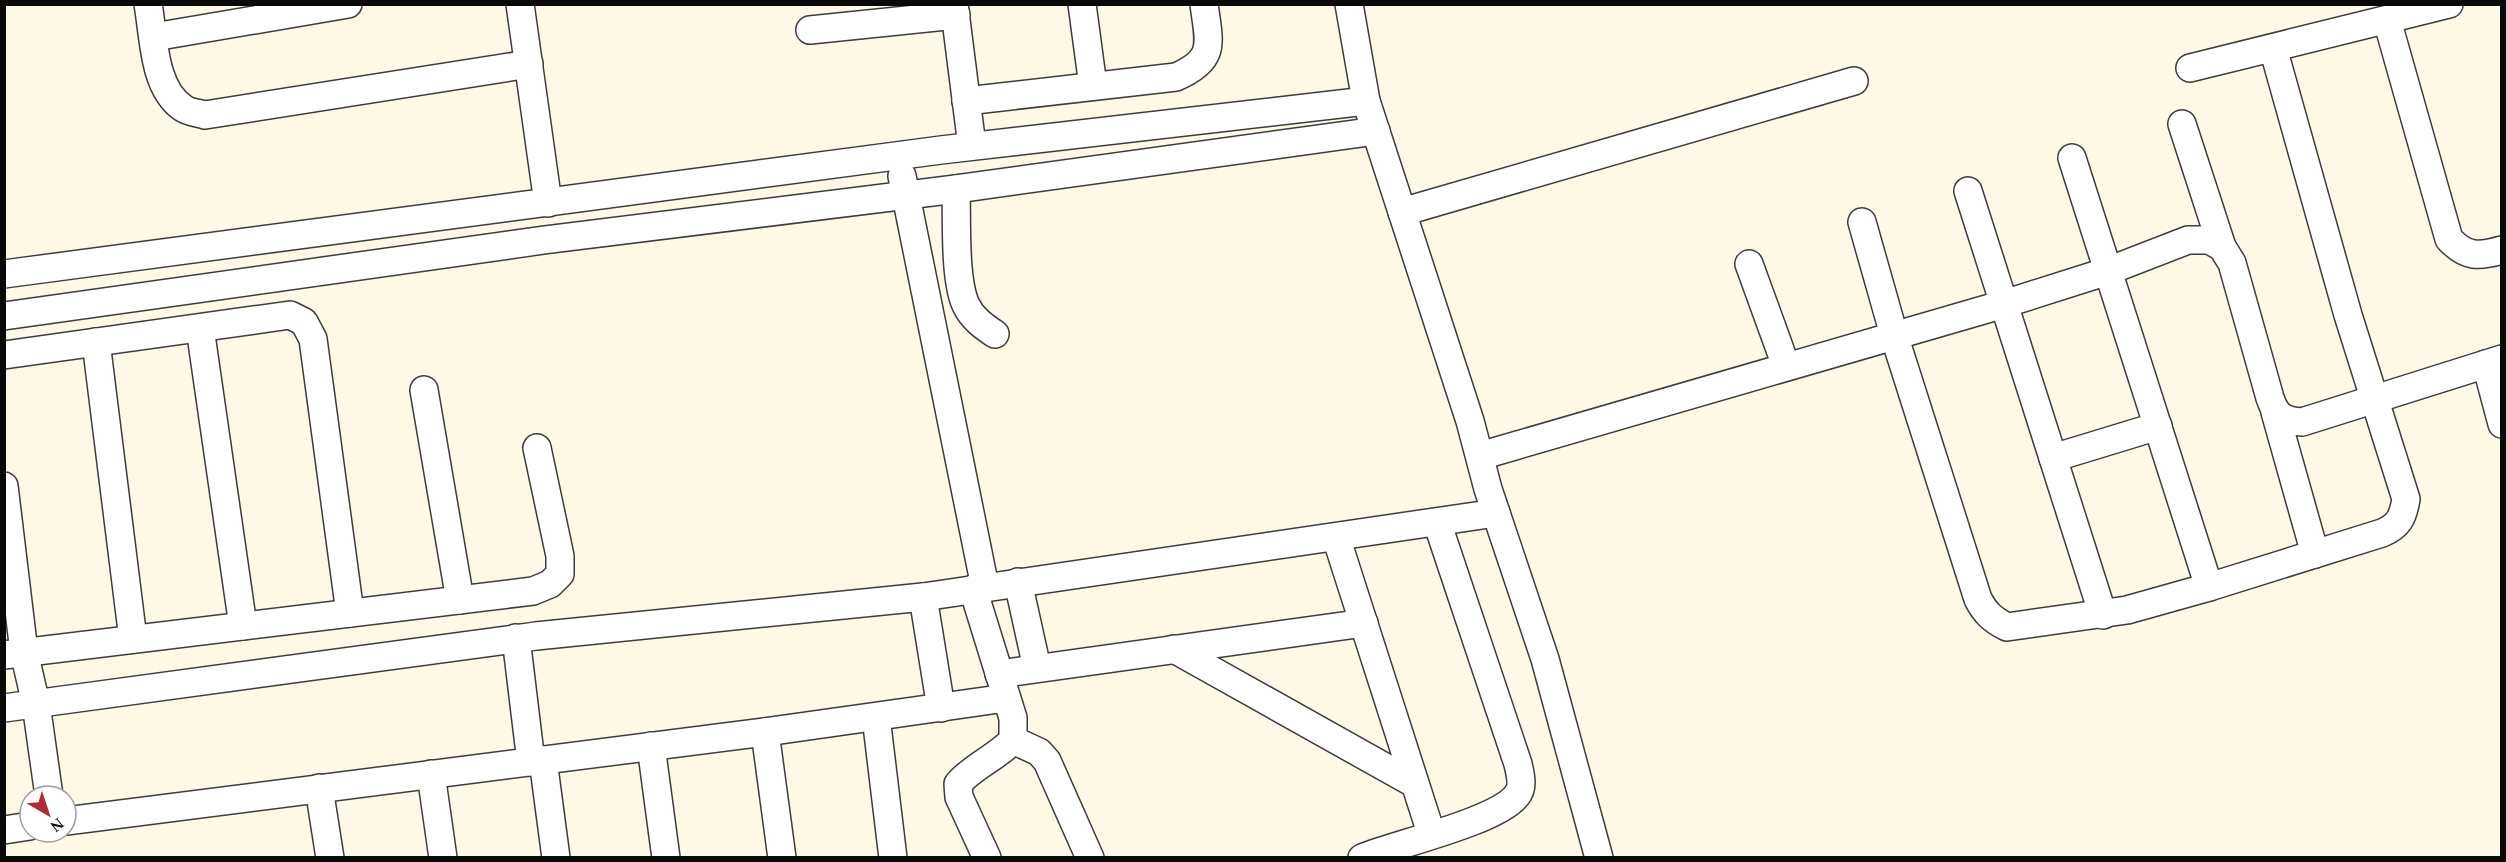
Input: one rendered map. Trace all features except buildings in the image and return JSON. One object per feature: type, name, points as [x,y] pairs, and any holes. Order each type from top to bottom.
[{"type":"street","points":[[148,4],[168,94],[184,109],[205,115],[529,64]]},
{"type":"street","points":[[154,37],[348,4]]},
{"type":"street","points":[[520,4],[548,203]]},
{"type":"street","points":[[1082,4],[1093,86]]},
{"type":"street","points":[[966,101],[1176,76],[1192,70],[1204,60],[1210,47],[1204,4]]},
{"type":"street","points":[[1349,4],[1366,101],[1480,456],[1496,513],[1545,659],[1599,858]]},
{"type":"street","points":[[2190,68],[2449,4]]},
{"type":"street","points":[[810,30],[955,10],[972,146]]},
{"type":"street","points":[[2387,20],[2449,239],[2460,250],[2472,256],[2502,250]]},
{"type":"street","points":[[1862,222],[1894,335],[1975,588],[1985,613],[2007,627],[2103,615],[2210,587],[2395,528],[2404,514],[2406,499],[2373,399],[2273,48]]},
{"type":"street","points":[[1402,212],[1854,81]]},
{"type":"street","points":[[4,274],[899,155],[1366,101]]},
{"type":"street","points":[[2182,124],[2222,247],[2232,263],[2315,554]]},
{"type":"street","points":[[4,316],[543,240],[905,193],[956,189],[1376,131]]},
{"type":"street","points":[[899,155],[979,588],[1002,686],[1012,718],[1013,740],[1002,752],[969,771],[958,784],[960,797],[987,858]]},
{"type":"street","points":[[2072,158],[2210,587]]},
{"type":"street","points":[[956,189],[961,284],[965,304],[976,321],[995,334]]},
{"type":"street","points":[[1968,191],[2103,615]]},
{"type":"street","points":[[1480,456],[2004,304],[2108,271],[2187,240],[2209,240],[2222,247]]},
{"type":"street","points":[[1749,264],[1786,366]]},
{"type":"street","points":[[4,356],[290,315],[304,322],[313,339],[350,613]]},
{"type":"street","points":[[200,328],[243,626]]},
{"type":"street","points":[[96,342],[133,639]]},
{"type":"street","points":[[2275,412],[2285,421],[2302,422],[2494,362],[2502,424]]},
{"type":"street","points":[[424,390],[460,600]]},
{"type":"street","points":[[2053,458],[2158,426]]},
{"type":"street","points":[[14,654],[533,591],[550,584],[560,574],[560,556],[537,447]]},
{"type":"street","points":[[4,486],[14,654],[36,704],[47,784]]},
{"type":"street","points":[[4,708],[516,638],[923,597],[1496,513]]},
{"type":"street","points":[[1362,858],[1507,806],[1519,794],[1521,778],[1437,522]]},
{"type":"street","points":[[1336,537],[1431,834]]},
{"type":"street","points":[[1018,582],[1036,668]]},
{"type":"street","points":[[923,597],[940,708]]},
{"type":"street","points":[[78,819],[940,708],[1002,686],[1036,668],[1364,623]]},
{"type":"street","points":[[516,638],[556,858]]},
{"type":"street","points":[[1174,649],[1416,784]]},
{"type":"street","points":[[876,717],[892,858]]},
{"type":"street","points":[[765,732],[782,858]]},
{"type":"street","points":[[1013,740],[1039,752],[1047,761],[1091,856]]},
{"type":"street","points":[[651,746],[666,858]]},
{"type":"street","points":[[431,774],[443,858]]},
{"type":"street","points":[[319,788],[330,858]]}]
